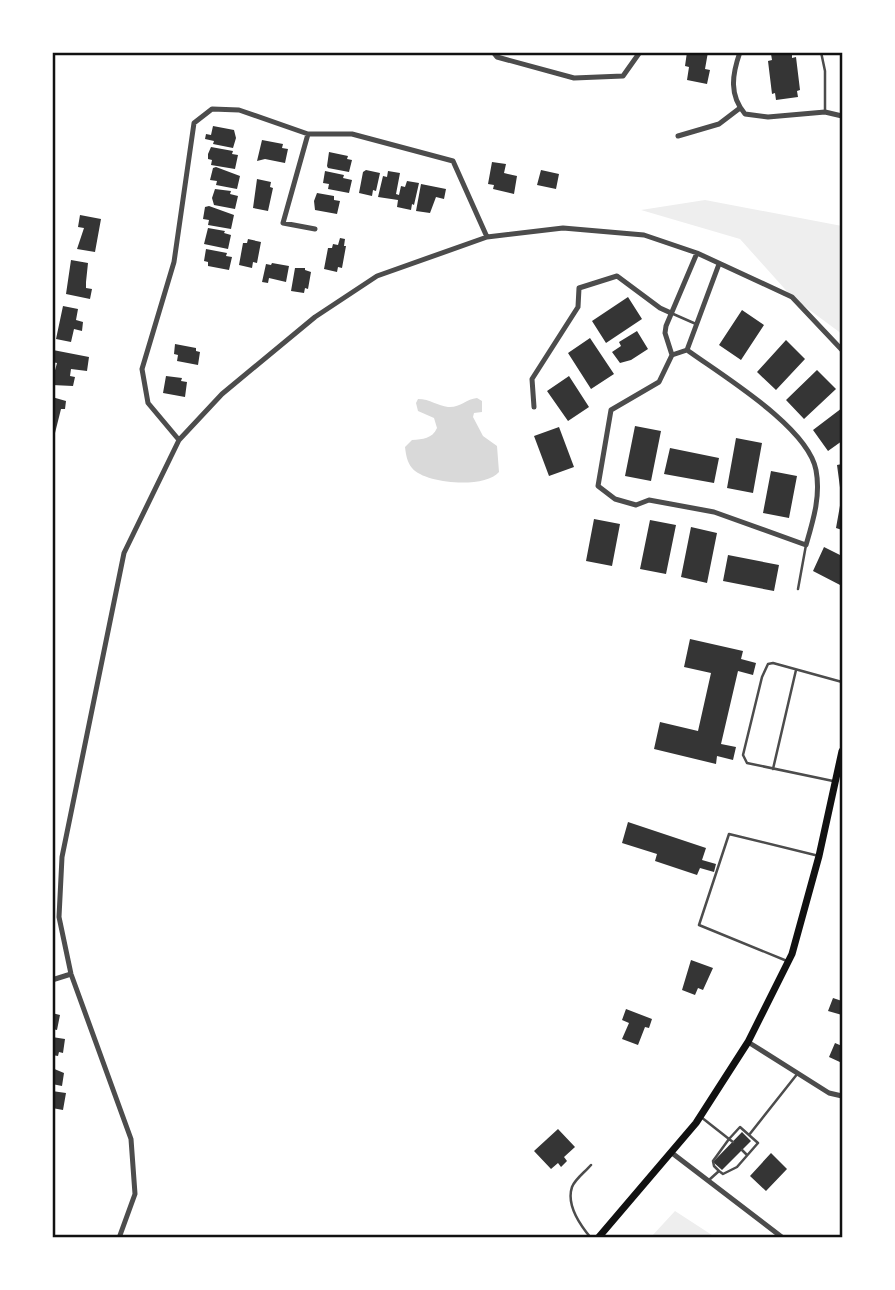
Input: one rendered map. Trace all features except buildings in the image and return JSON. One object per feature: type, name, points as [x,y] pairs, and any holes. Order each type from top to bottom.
[{"type":"main road","points":[[598,1237],[672,1153],[700,1116],[748,1042],[788,962],[819,856],[842,751]]},
{"type":"street","points":[[493,52],[497,57],[574,78],[623,76],[640,52]]},
{"type":"street","points":[[740,52],[733,74],[734,96],[746,114],[768,117],[825,112],[842,116]]},
{"type":"street","points":[[678,136],[719,124],[740,108]]},
{"type":"street","points":[[179,440],[148,404],[142,369],[174,262],[194,123],[212,109],[239,110],[308,134],[352,134],[453,161],[487,237]]},
{"type":"street","points":[[308,134],[283,223],[315,229]]},
{"type":"street","points":[[119,1237],[135,1194],[131,1139],[71,974],[59,918],[62,857],[124,553],[179,440],[222,394],[315,317],[377,276],[487,237],[563,228],[644,234],[697,253],[792,297],[842,350]]},
{"type":"street","points":[[672,355],[665,333],[697,253]]},
{"type":"street","points":[[687,349],[782,420],[808,448],[816,470],[818,505],[806,545],[714,512],[649,500],[636,505],[615,499],[598,486],[611,410],[659,382],[672,355],[687,349],[719,264]]},
{"type":"street","points":[[534,407],[532,379],[578,307],[579,288],[617,276],[671,313]]},
{"type":"street","points":[[52,980],[71,974]]},
{"type":"street","points":[[748,1042],[830,1093],[842,1096]]},
{"type":"street","points":[[672,1153],[783,1237]]},
{"type":"lane","points":[[821,52],[825,71],[825,112]]},
{"type":"lane","points":[[671,313],[696,324]]},
{"type":"lane","points":[[798,589],[806,545]]},
{"type":"lane","points":[[836,782],[747,763],[743,755],[764,668],[772,663],[842,682]]},
{"type":"lane","points":[[773,769],[796,670]]},
{"type":"lane","points":[[788,962],[699,925],[729,834],[819,856]]},
{"type":"lane","points":[[749,1135],[798,1073]]},
{"type":"lane","points":[[700,1116],[731,1140]]},
{"type":"lane","points":[[740,1127],[749,1135],[758,1143],[737,1167],[723,1174],[712,1163],[740,1127]]},
{"type":"lane","points":[[742,1150],[747,1155]]},
{"type":"lane","points":[[731,1161],[737,1167]]},
{"type":"lane","points":[[591,1166],[573,1183],[571,1189],[572,1205],[577,1219],[592,1237]]},
{"type":"lane","points":[[709,1180],[719,1171]]},
{"type":"shaded area","points":[[705,200],[842,226],[842,334],[792,297],[740,239],[641,210]]},
{"type":"shaded area","points":[[477,398],[482,401],[482,412],[474,413],[473,417],[483,436],[497,446],[499,472],[481,481],[455,482],[429,478],[412,468],[405,447],[412,440],[430,436],[437,428],[434,418],[418,411],[418,399],[452,407]]},
{"type":"shaded area","points":[[675,1211],[715,1237],[651,1237]]}]
